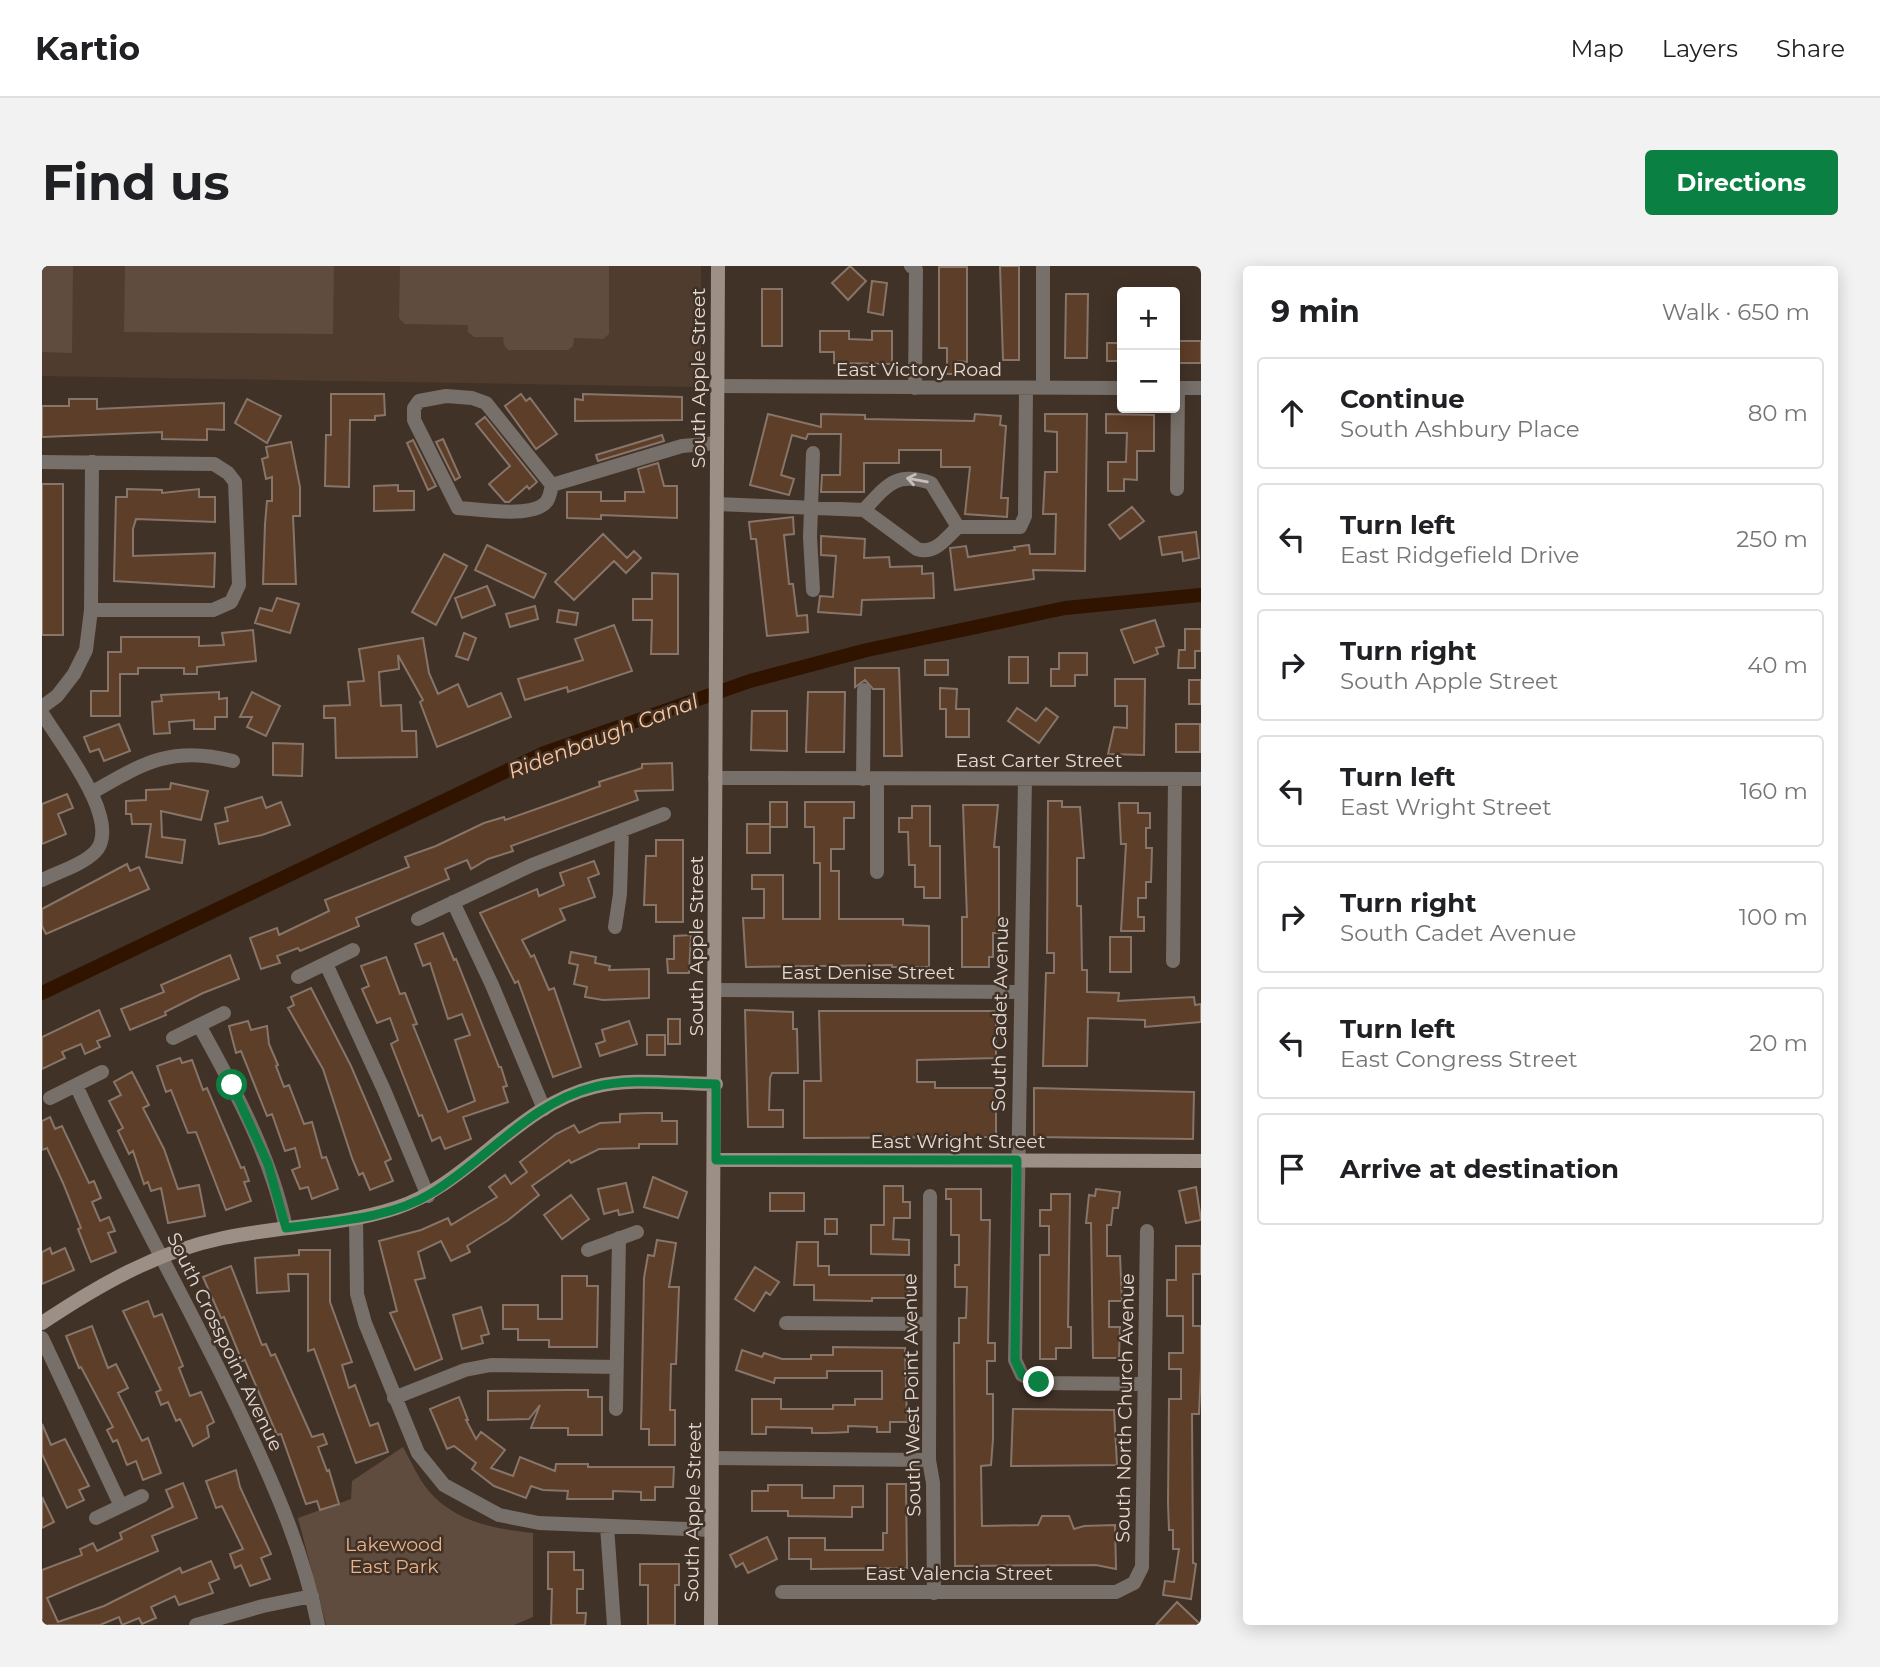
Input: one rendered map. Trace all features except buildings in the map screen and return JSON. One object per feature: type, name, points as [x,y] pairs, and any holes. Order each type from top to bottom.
[{"type":"main road","name":"South Apple Street","points":[[711,1625],[716,1160],[718,266]]},
{"type":"main road","points":[[42,1323],[94,1289],[162,1254],[223,1238],[356,1218],[395,1209],[428,1196],[544,1109],[596,1086],[716,1084]]},
{"type":"main road","name":"East Wright Street","points":[[716,1160],[1201,1161]]},
{"type":"street","points":[[911,266],[916,270],[915,388]]},
{"type":"street","points":[[1043,266],[1043,388]]},
{"type":"street","name":"East Victory Road","points":[[716,386],[1117,388]]},
{"type":"street","points":[[716,504],[864,510],[917,549],[926,552],[934,550],[958,527],[1020,527],[1025,516],[1026,388]]},
{"type":"street","points":[[1180,388],[1201,388]]},
{"type":"street","points":[[428,397],[472,398],[486,403],[552,485],[547,502],[535,510],[458,508],[414,420],[414,408],[419,401],[428,397]]},
{"type":"street","points":[[1176,413],[1177,489]]},
{"type":"street","points":[[552,485],[682,446],[717,443]]},
{"type":"street","points":[[813,453],[810,537],[813,590]]},
{"type":"street","points":[[42,462],[214,464],[228,473],[235,482],[239,585],[231,602],[213,610],[91,610]]},
{"type":"street","points":[[42,707],[57,696],[74,674],[86,650],[91,610],[92,462]]},
{"type":"street","points":[[864,510],[887,485],[913,477],[932,483],[958,527]]},
{"type":"street","points":[[864,690],[877,872]]},
{"type":"street","points":[[42,713],[102,815],[104,837],[95,852],[42,880]]},
{"type":"street","points":[[90,793],[157,759],[181,753],[207,754],[233,761]]},
{"type":"street","name":"East Carter Street","points":[[715,778],[1201,779]]},
{"type":"street","name":"South Cadet Avenue","points":[[1025,779],[1015,1360],[1022,1375],[1039,1382],[1143,1384]]},
{"type":"street","points":[[1172,961],[1175,779]]},
{"type":"street","points":[[418,919],[532,865],[664,814]]},
{"type":"street","points":[[615,928],[620,894],[622,830]]},
{"type":"street","points":[[453,902],[492,985],[544,1109]]},
{"type":"street","points":[[298,977],[353,950]]},
{"type":"street","points":[[326,964],[384,1090],[428,1196]]},
{"type":"street","name":"East Denise Street","points":[[716,990],[1020,992]]},
{"type":"street","points":[[173,1038],[224,1013]]},
{"type":"street","points":[[199,1025],[232,1085],[268,1164],[286,1228]]},
{"type":"street","points":[[50,1098],[102,1072]]},
{"type":"street","name":"South Crosspoint Avenue","points":[[76,1085],[111,1163],[162,1254],[215,1360],[288,1519],[312,1596],[317,1625]]},
{"type":"street","name":"South West Point Avenue","points":[[930,1196],[929,1460],[933,1483],[934,1592]]},
{"type":"street","points":[[356,1218],[357,1294],[394,1398],[426,1465],[444,1485],[499,1515],[526,1520],[711,1530]]},
{"type":"street","name":"South North Church Avenue","points":[[1134,1583],[1142,1567],[1147,1231]]},
{"type":"street","points":[[588,1250],[637,1232]]},
{"type":"street","points":[[616,1409],[619,1238]]},
{"type":"street","points":[[786,1323],[929,1324]]},
{"type":"street","points":[[42,1338],[121,1506]]},
{"type":"street","points":[[394,1398],[465,1370],[491,1365],[617,1367]]},
{"type":"street","points":[[712,1458],[929,1460]]},
{"type":"street","points":[[96,1518],[142,1496]]},
{"type":"street","points":[[607,1525],[614,1625]]},
{"type":"street","name":"East Valencia Street","points":[[782,1592],[1116,1592],[1134,1583]]},
{"type":"street","points":[[196,1625],[263,1606],[312,1596]]},
{"type":"shaded area","points":[[42,266],[701,266],[701,387],[42,376]]},
{"type":"green space","points":[[42,266],[73,266],[72,353],[42,352]]},
{"type":"green space","points":[[125,266],[334,266],[333,334],[124,332]]},
{"type":"green space","points":[[400,266],[609,266],[609,334],[603,339],[574,338],[573,346],[568,350],[508,350],[503,337],[474,337],[468,332],[468,325],[405,324],[399,318]]},
{"type":"green space","name":"Lakewood East Park","points":[[403,1447],[424,1485],[450,1510],[490,1526],[533,1533],[533,1617],[514,1625],[326,1625],[298,1518],[351,1499],[352,1481]]},
{"type":"waterway","name":"Ridenbaugh Canal","points":[[42,993],[544,753],[750,681],[867,650],[1065,608],[1201,595]]},
{"type":"route","points":[[232,1085],[268,1164],[286,1228],[356,1218],[395,1209],[428,1196],[464,1172],[529,1118],[571,1094],[596,1086],[716,1084],[716,1160],[1017,1160],[1015,1360],[1022,1375],[1039,1382]]}]
